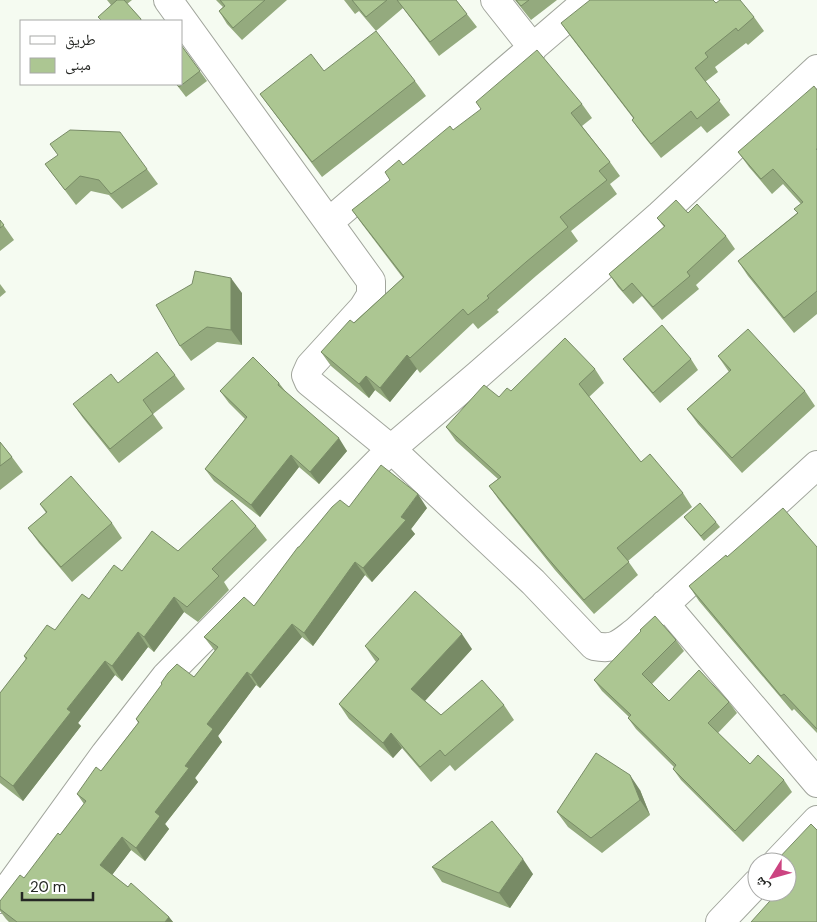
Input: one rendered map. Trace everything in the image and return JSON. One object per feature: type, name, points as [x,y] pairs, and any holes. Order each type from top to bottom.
[{"type":"street","points":[[168,0],[371,280],[371,295],[363,308],[310,366],[306,375],[309,382],[391,449],[533,582],[594,646],[606,649],[620,644],[635,632],[817,465]]},
{"type":"street","points":[[495,0],[533,48]]},
{"type":"street","points":[[329,222],[588,0]]},
{"type":"street","points":[[0,899],[77,792],[166,676],[391,449],[478,376],[660,215],[817,69]]},
{"type":"street","points":[[665,604],[817,783]]},
{"type":"street","points":[[787,852],[817,820]]},
{"type":"street","points":[[720,922],[747,894]]},
{"type":"building","points":[[117,0],[124,0],[141,19],[101,20],[98,17]]},
{"type":"building","points":[[220,0],[265,0],[233,28],[219,11],[225,6]]},
{"type":"building","points":[[352,0],[387,0],[366,17]]},
{"type":"building","points":[[397,0],[456,0],[467,14],[430,42]]},
{"type":"building","points":[[516,0],[529,0],[521,6]]},
{"type":"building","points":[[590,0],[713,0],[716,3],[720,0],[740,0],[754,17],[738,31],[736,28],[705,53],[708,57],[695,68],[720,100],[697,119],[691,111],[651,144],[632,120],[634,118],[561,23]]},
{"type":"building","points":[[376,31],[415,81],[312,162],[260,94],[311,54],[324,71]]},
{"type":"building","points":[[182,46],[200,71],[182,85]]},
{"type":"building","points":[[537,50],[582,104],[571,113],[610,162],[599,171],[607,180],[560,217],[568,227],[487,296],[489,298],[468,315],[463,309],[410,358],[407,355],[380,388],[366,376],[359,384],[321,352],[350,320],[354,323],[404,277],[352,210],[390,180],[385,172],[399,160],[403,165],[450,126],[453,130],[481,109],[476,102]]},
{"type":"building","points":[[814,86],[817,90],[817,291],[784,318],[738,261],[798,213],[794,209],[803,202],[773,169],[761,179],[738,152]]},
{"type":"building","points":[[70,130],[120,132],[147,169],[111,194],[99,180],[80,176],[65,190],[45,164],[58,155],[50,144]]},
{"type":"building","points":[[676,200],[688,213],[697,204],[726,236],[687,272],[690,276],[653,307],[632,283],[623,291],[609,274],[665,226],[657,218]]},
{"type":"building","points":[[0,220],[4,225],[0,228]]},
{"type":"building","points":[[195,271],[231,278],[231,330],[207,327],[180,346],[156,305],[192,284]]},
{"type":"building","points":[[662,325],[691,359],[653,393],[623,359]]},
{"type":"building","points":[[748,329],[805,391],[732,458],[687,409],[731,370],[718,356]]},
{"type":"building","points":[[565,338],[595,369],[579,384],[641,462],[650,454],[683,493],[617,548],[629,562],[584,600],[489,486],[501,477],[446,427],[484,385],[499,397],[507,388],[511,391]]},
{"type":"building","points":[[157,352],[175,375],[143,400],[153,414],[110,449],[73,404],[111,374],[118,383]]},
{"type":"building","points":[[253,357],[279,383],[278,385],[339,438],[310,472],[291,455],[251,505],[205,469],[247,417],[220,391]]},
{"type":"building","points":[[0,442],[12,457],[0,466]]},
{"type":"building","points":[[381,465],[418,494],[401,517],[406,520],[363,568],[355,562],[304,633],[292,624],[251,675],[247,672],[207,724],[213,729],[185,766],[189,768],[155,812],[160,816],[136,848],[122,837],[100,865],[128,887],[131,883],[169,917],[165,922],[17,922],[0,909],[0,901],[20,875],[24,878],[58,833],[60,835],[86,801],[77,794],[96,767],[101,771],[139,722],[136,719],[168,673],[177,664],[194,677],[218,647],[204,637],[244,597],[254,606],[298,547],[332,507],[340,500],[349,507]]},
{"type":"building","points":[[71,476],[112,523],[61,567],[28,528],[47,512],[40,504]]},
{"type":"building","points":[[232,500],[256,526],[212,569],[219,576],[187,607],[174,597],[144,637],[138,632],[112,666],[105,661],[67,709],[71,712],[13,786],[0,776],[0,693],[27,658],[24,656],[47,625],[55,630],[82,594],[89,599],[114,565],[122,571],[152,531],[178,551]]},
{"type":"building","points":[[700,503],[716,522],[701,536],[684,517]]},
{"type":"building","points":[[783,508],[817,547],[817,729],[784,694],[781,696],[689,586],[726,555],[727,557]]},
{"type":"building","points":[[415,591],[462,634],[411,689],[441,715],[482,680],[504,705],[445,756],[440,750],[420,767],[391,733],[383,743],[339,704],[379,659],[365,646]]},
{"type":"building","points":[[655,616],[676,640],[642,674],[669,701],[699,670],[729,702],[708,723],[750,764],[758,755],[784,780],[735,831],[673,769],[676,765],[628,718],[631,715],[594,680]]},
{"type":"building","points":[[596,753],[630,775],[640,800],[591,838],[557,812]]},
{"type":"building","points":[[492,821],[523,859],[499,893],[432,867]]},
{"type":"building","points":[[811,824],[817,830],[817,922],[751,922],[769,902],[797,902],[797,852],[785,852]]}]
